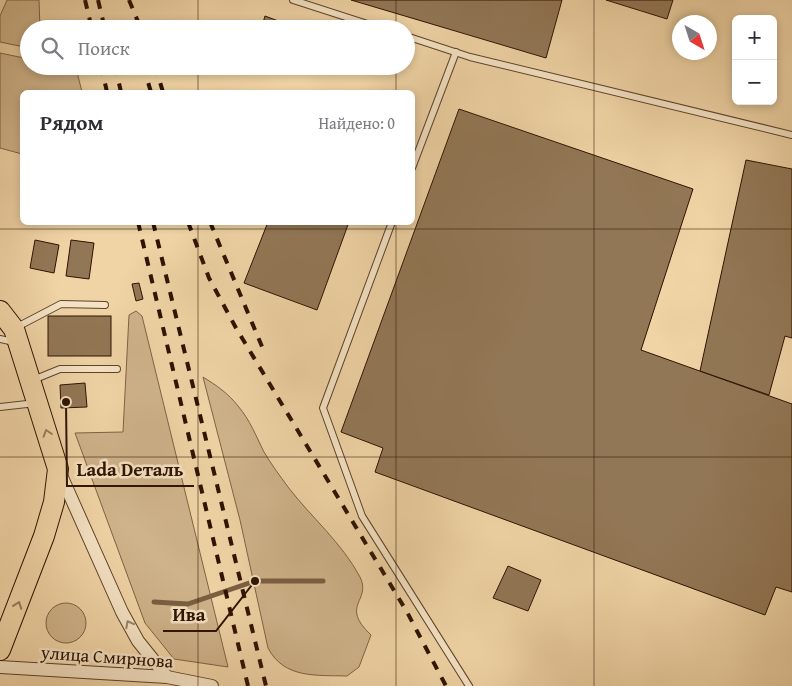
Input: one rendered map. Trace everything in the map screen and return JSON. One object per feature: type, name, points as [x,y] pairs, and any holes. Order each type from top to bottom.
[{"type":"main road","points":[[0,311],[30,381],[58,469],[54,502],[44,536],[0,650]]},
{"type":"street","points":[[58,469],[126,620],[138,641],[167,678]]},
{"type":"street","name":"улица Смирнова","points":[[0,667],[167,678],[212,686]]},
{"type":"lane","points":[[293,0],[355,20]]},
{"type":"lane","points":[[415,39],[456,52],[792,135]]},
{"type":"lane","points":[[415,160],[456,52]]},
{"type":"lane","points":[[391,225],[323,408],[362,516],[469,686]]},
{"type":"lane","points":[[10,337],[61,304],[105,304]]},
{"type":"lane","points":[[30,381],[60,369],[117,370]]},
{"type":"lane","points":[[0,407],[37,403]]},
{"type":"shaded area","points":[[7,0],[39,0],[40,20],[20,20],[20,46],[0,42],[0,16]]},
{"type":"shaded area","points":[[0,53],[20,57],[20,75],[78,75],[82,90],[20,90],[20,153],[0,148]]},
{"type":"shaded area","points":[[136,311],[142,316],[228,667],[174,659],[145,623],[75,433],[123,432],[129,315]]},
{"type":"shaded area","points":[[203,377],[226,394],[242,411],[253,428],[264,452],[288,487],[326,530],[360,577],[363,585],[357,617],[371,635],[359,667],[347,676],[313,675],[292,670],[275,658],[268,648],[240,520]]},
{"type":"shaded area","points":[[70,603],[77,606],[83,612],[86,623],[85,631],[77,640],[70,643],[62,643],[55,640],[47,631],[46,619],[49,612],[58,604]]},
{"type":"building","points":[[351,0],[562,0],[546,58]]},
{"type":"building","points":[[606,0],[673,0],[667,19]]},
{"type":"building","points":[[265,16],[276,20],[264,20]]},
{"type":"building","points":[[459,109],[693,189],[641,350],[792,404],[792,592],[776,587],[765,615],[375,472],[383,448],[341,432]]},
{"type":"building","points":[[746,160],[792,169],[792,338],[785,336],[769,395],[700,371]]},
{"type":"building","points":[[267,225],[348,225],[317,310],[244,283]]},
{"type":"building","points":[[35,240],[59,245],[54,273],[30,268]]},
{"type":"building","points":[[71,240],[94,243],[89,279],[66,276]]},
{"type":"building","points":[[139,283],[143,299],[136,301],[132,284]]},
{"type":"building","points":[[48,316],[111,316],[111,356],[48,356]]},
{"type":"building","points":[[85,383],[87,407],[61,408],[60,385]]},
{"type":"building","points":[[508,566],[541,580],[528,611],[493,598]]},
{"type":"waterway","points":[[154,602],[188,604],[255,581],[323,581]]},
{"type":"railway","points":[[85,0],[90,20]]},
{"type":"railway","points":[[98,0],[103,20]]},
{"type":"railway","points":[[129,0],[137,20]]},
{"type":"railway","points":[[103,75],[107,90]]},
{"type":"railway","points":[[117,75],[121,90]]},
{"type":"railway","points":[[146,75],[150,90]]},
{"type":"railway","points":[[158,75],[162,90]]},
{"type":"railway","points":[[139,225],[248,686]]},
{"type":"railway","points":[[154,225],[266,686]]},
{"type":"railway","points":[[189,225],[209,278],[236,328],[407,612],[446,686]]},
{"type":"railway","points":[[211,225],[263,349]]},
{"type":"place","name":"Lada Dеталь","points":[[66,402]]},
{"type":"place","name":"Ива","points":[[255,581]]}]
